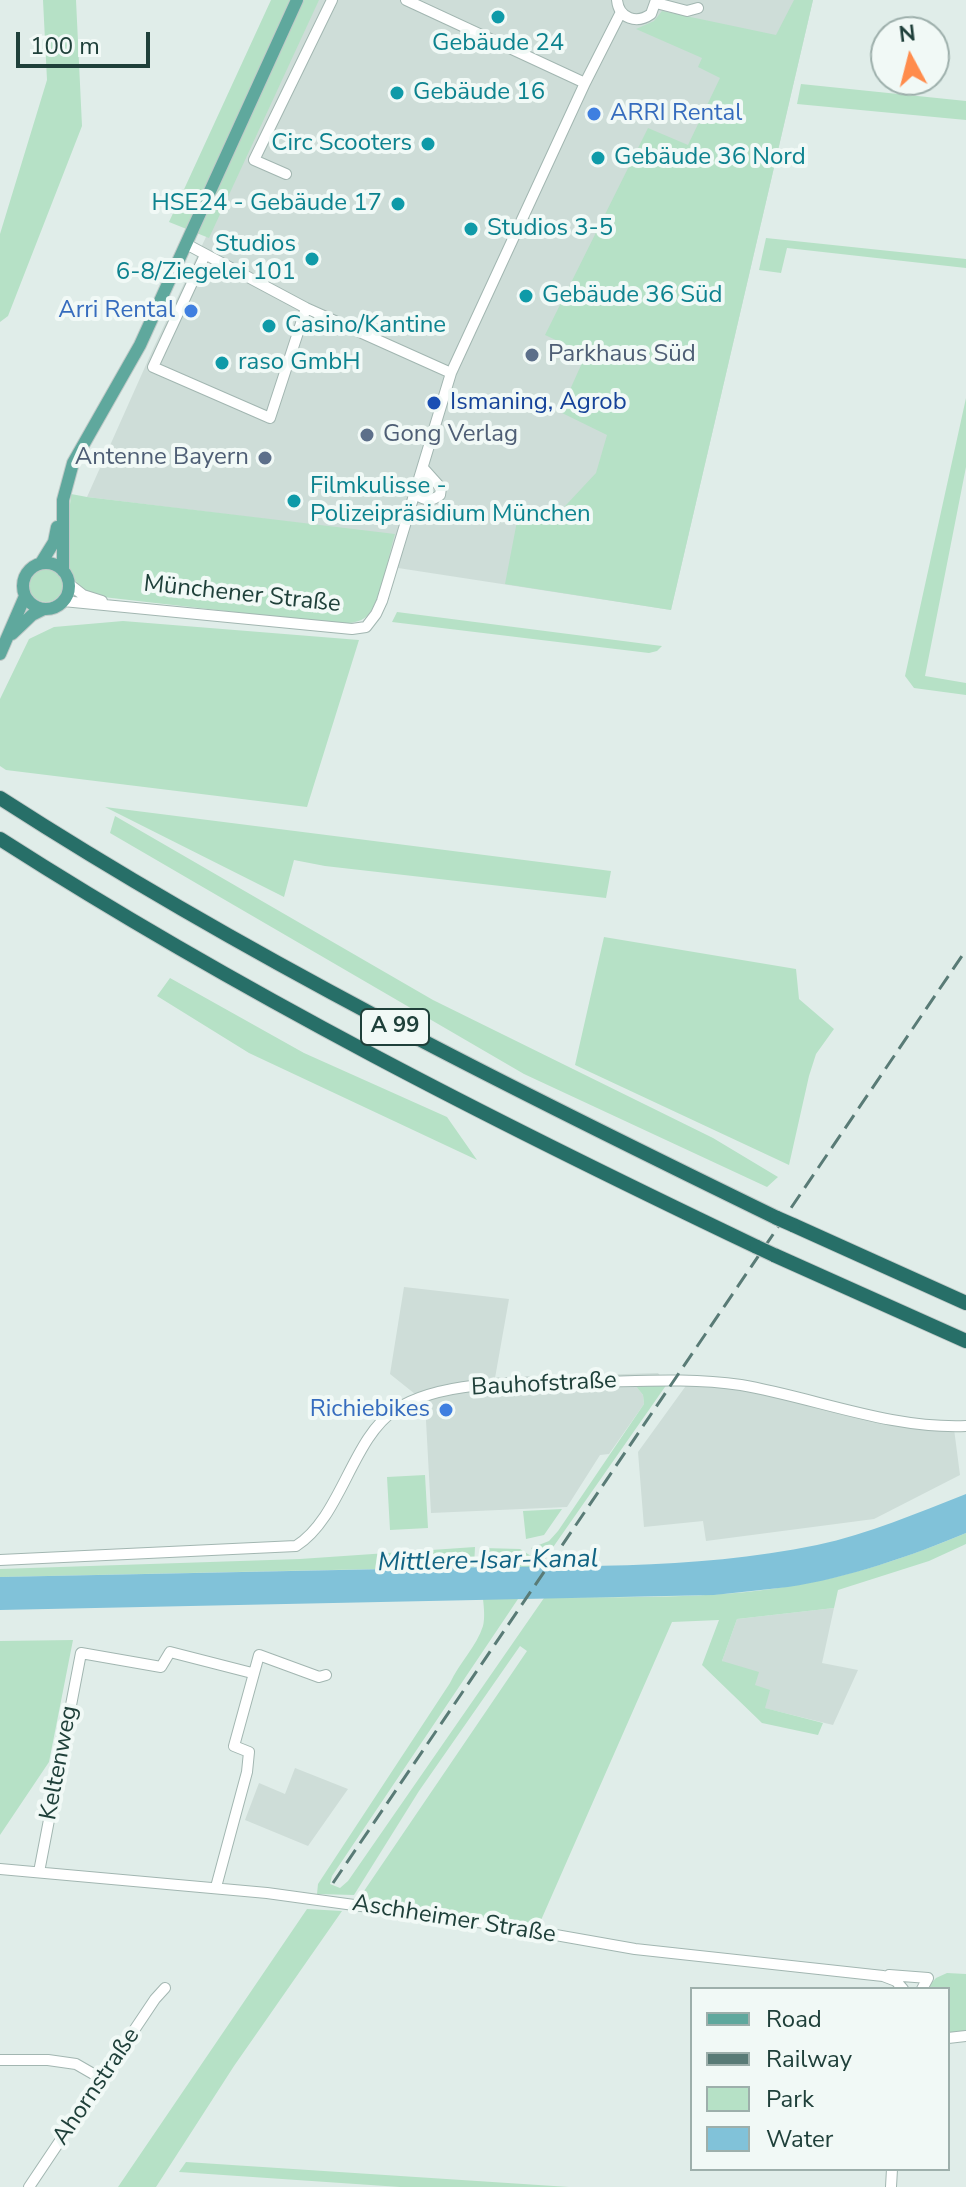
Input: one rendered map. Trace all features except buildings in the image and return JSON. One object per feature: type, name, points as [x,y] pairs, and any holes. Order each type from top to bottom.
[{"type":"highway","name":"A 99","points":[[0,798],[222,931],[368,1012],[626,1146],[966,1303]]},
{"type":"highway","name":"A 99","points":[[2,840],[202,960],[359,1048],[531,1137],[757,1247],[966,1341]]},
{"type":"main road","points":[[0,654],[25,596],[25,576],[41,563],[54,542],[73,463],[140,345],[297,0]]},
{"type":"main road","points":[[10,636],[32,615],[63,601],[69,584],[63,571],[62,509]]},
{"type":"main road","points":[[41,563],[53,564],[63,571]]},
{"type":"main road","points":[[25,596],[44,609]]},
{"type":"street","points":[[286,174],[254,160],[332,0]]},
{"type":"street","points":[[406,0],[585,83]]},
{"type":"street","points":[[617,0],[621,12],[629,19],[638,20],[651,14],[656,2],[687,11],[698,8]]},
{"type":"street","name":"Münchener Straße","points":[[63,601],[352,629],[366,627],[382,601],[451,373],[621,12]]},
{"type":"street","points":[[188,245],[306,308],[451,373]]},
{"type":"street","points":[[205,255],[153,367],[270,418],[306,308]]},
{"type":"street","points":[[416,495],[426,500],[440,495],[441,488],[424,469]]},
{"type":"street","name":"Münchener Straße","points":[[69,584],[83,595],[115,604]]},
{"type":"street","name":"Bauhofstraße","points":[[0,1560],[296,1546],[322,1519],[372,1434],[394,1410],[426,1395],[487,1384],[681,1379],[740,1385],[914,1424],[966,1426]]},
{"type":"street","name":"Keltenweg","points":[[39,1872],[81,1653],[161,1667],[170,1652],[252,1673]]},
{"type":"street","points":[[216,1887],[247,1772],[249,1752],[234,1746],[259,1655],[319,1677],[326,1675]]},
{"type":"street","name":"Aschheimer Straße","points":[[0,1869],[216,1887],[397,1910],[624,1948],[883,1976],[896,1981],[901,1987]]},
{"type":"street","points":[[883,1976],[928,1978],[923,1987]]},
{"type":"street","name":"Ahornstraße","points":[[29,2187],[165,1988]]},
{"type":"street","points":[[0,2060],[48,2060],[76,2064],[102,2079]]},
{"type":"shaded area","points":[[318,0],[813,0],[671,610],[385,566],[394,535],[87,497],[153,349]]},
{"type":"shaded area","points":[[404,1287],[509,1299],[495,1378],[658,1373],[667,1384],[636,1386],[643,1395],[644,1404],[609,1454],[600,1455],[567,1507],[431,1513],[425,1402],[390,1374]]},
{"type":"shaded area","points":[[693,1376],[914,1420],[953,1421],[960,1475],[874,1519],[706,1541],[703,1521],[644,1527],[638,1452]]},
{"type":"shaded area","points":[[834,1608],[822,1663],[858,1670],[833,1725],[764,1708],[755,1685],[722,1661],[737,1619]]},
{"type":"shaded area","points":[[295,1768],[348,1789],[308,1846],[245,1820],[259,1783],[285,1794]]},
{"type":"green space","points":[[43,0],[76,0],[82,126],[8,316],[0,322],[0,234],[47,80]]},
{"type":"green space","points":[[271,0],[319,0],[209,238],[169,222]]},
{"type":"green space","points":[[794,0],[813,0],[671,610],[505,584],[518,516],[553,519],[596,473],[607,435],[560,412],[586,354],[545,335],[648,128],[688,145],[720,78],[698,67],[702,58],[636,29],[654,21],[662,11],[776,35]]},
{"type":"green space","points":[[801,84],[870,91],[870,96],[917,96],[966,101],[966,120],[797,104]]},
{"type":"green space","points":[[766,238],[966,259],[966,268],[787,248],[781,273],[759,270]]},
{"type":"green space","points":[[966,398],[966,467],[925,676],[966,683],[966,695],[914,688],[905,676]]},
{"type":"green space","points":[[71,494],[395,534],[376,602],[366,617],[353,622],[330,623],[103,597],[87,591],[70,570],[66,541]]},
{"type":"green space","points":[[46,568],[58,573],[63,585],[58,597],[46,602],[34,597],[29,585],[34,573]]},
{"type":"green space","points":[[397,612],[662,646],[649,653],[392,622]]},
{"type":"green space","points":[[123,621],[359,640],[307,807],[6,770],[0,766],[0,699],[29,639],[54,627]]},
{"type":"green space","points":[[105,807],[611,871],[606,898],[294,860],[284,897]]},
{"type":"green space","points":[[115,816],[433,1000],[713,1138],[778,1177],[767,1187],[524,1074],[110,833]]},
{"type":"green space","points":[[604,937],[796,969],[799,999],[834,1029],[816,1054],[789,1165],[575,1065]]},
{"type":"green space","points":[[170,978],[304,1053],[447,1117],[477,1160],[249,1053],[157,996]]},
{"type":"green space","points":[[667,1384],[549,1553],[534,1551],[531,1548],[549,1541],[558,1531],[644,1404],[643,1395],[635,1385]]},
{"type":"green space","points":[[425,1475],[428,1528],[390,1530],[387,1477]]},
{"type":"green space","points":[[562,1509],[544,1535],[526,1539],[523,1511]]},
{"type":"green space","points":[[966,1533],[966,1544],[929,1561],[838,1590],[834,1608],[737,1619],[722,1661],[759,1672],[755,1685],[770,1690],[765,1708],[823,1723],[818,1735],[762,1723],[702,1665],[719,1620],[672,1622],[538,1927],[364,1900],[364,1891],[527,1651],[520,1646],[419,1791],[354,1895],[317,1894],[318,1884],[477,1641],[484,1623],[483,1599],[518,1599],[332,1876],[330,1884],[340,1888],[348,1881],[544,1598],[698,1595],[790,1586],[880,1565]]},
{"type":"green space","points":[[475,1547],[474,1567],[0,1577],[0,1569],[300,1559]]},
{"type":"green space","points":[[483,1548],[520,1549],[531,1556],[546,1558],[539,1567],[483,1567]]},
{"type":"green space","points":[[73,1640],[49,1762],[0,1835],[0,1641]]},
{"type":"green space","points":[[307,1909],[342,1911],[234,2066],[156,2187],[118,2187]]},
{"type":"green space","points":[[947,1973],[966,1974],[966,2032],[950,2034],[950,1987],[928,1987],[936,1978]]},
{"type":"green space","points":[[186,2162],[569,2187],[400,2187],[179,2172]]},
{"type":"water","points":[[966,1494],[966,1533],[879,1565],[788,1587],[714,1595],[0,1610],[0,1577],[627,1565],[723,1559],[817,1545],[855,1535]]},
{"type":"railway","points":[[333,1883],[966,950]]},
{"type":"place","name":"Gebäude 24","points":[[498,17]]},
{"type":"place","name":"Gebäude 16","points":[[397,93]]},
{"type":"place","name":"ARRI Rental","points":[[594,114]]},
{"type":"place","name":"Circ Scooters","points":[[428,144]]},
{"type":"place","name":"Gebäude 36 Nord","points":[[598,158]]},
{"type":"place","name":"HSE24 - Gebäude 17","points":[[398,204]]},
{"type":"place","name":"Studios 3-5","points":[[471,229]]},
{"type":"place","name":"Studios 6-8/Ziegelei 101","points":[[312,259]]},
{"type":"place","name":"Gebäude 36 Süd","points":[[526,296]]},
{"type":"place","name":"Arri Rental","points":[[191,311]]},
{"type":"place","name":"Casino/Kantine","points":[[269,326]]},
{"type":"place","name":"Parkhaus Süd","points":[[532,355]]},
{"type":"place","name":"raso GmbH","points":[[222,363]]},
{"type":"place","name":"Ismaning, Agrob","points":[[434,403]]},
{"type":"place","name":"Gong Verlag","points":[[367,435]]},
{"type":"place","name":"Antenne Bayern","points":[[265,458]]},
{"type":"place","name":"Filmkulisse - Polizeipräsidium München","points":[[294,501]]},
{"type":"place","name":"Richiebikes","points":[[446,1410]]},
{"type":"water label","name":"Mittlere-Isar-Kanal","points":[[488,1562]]}]
